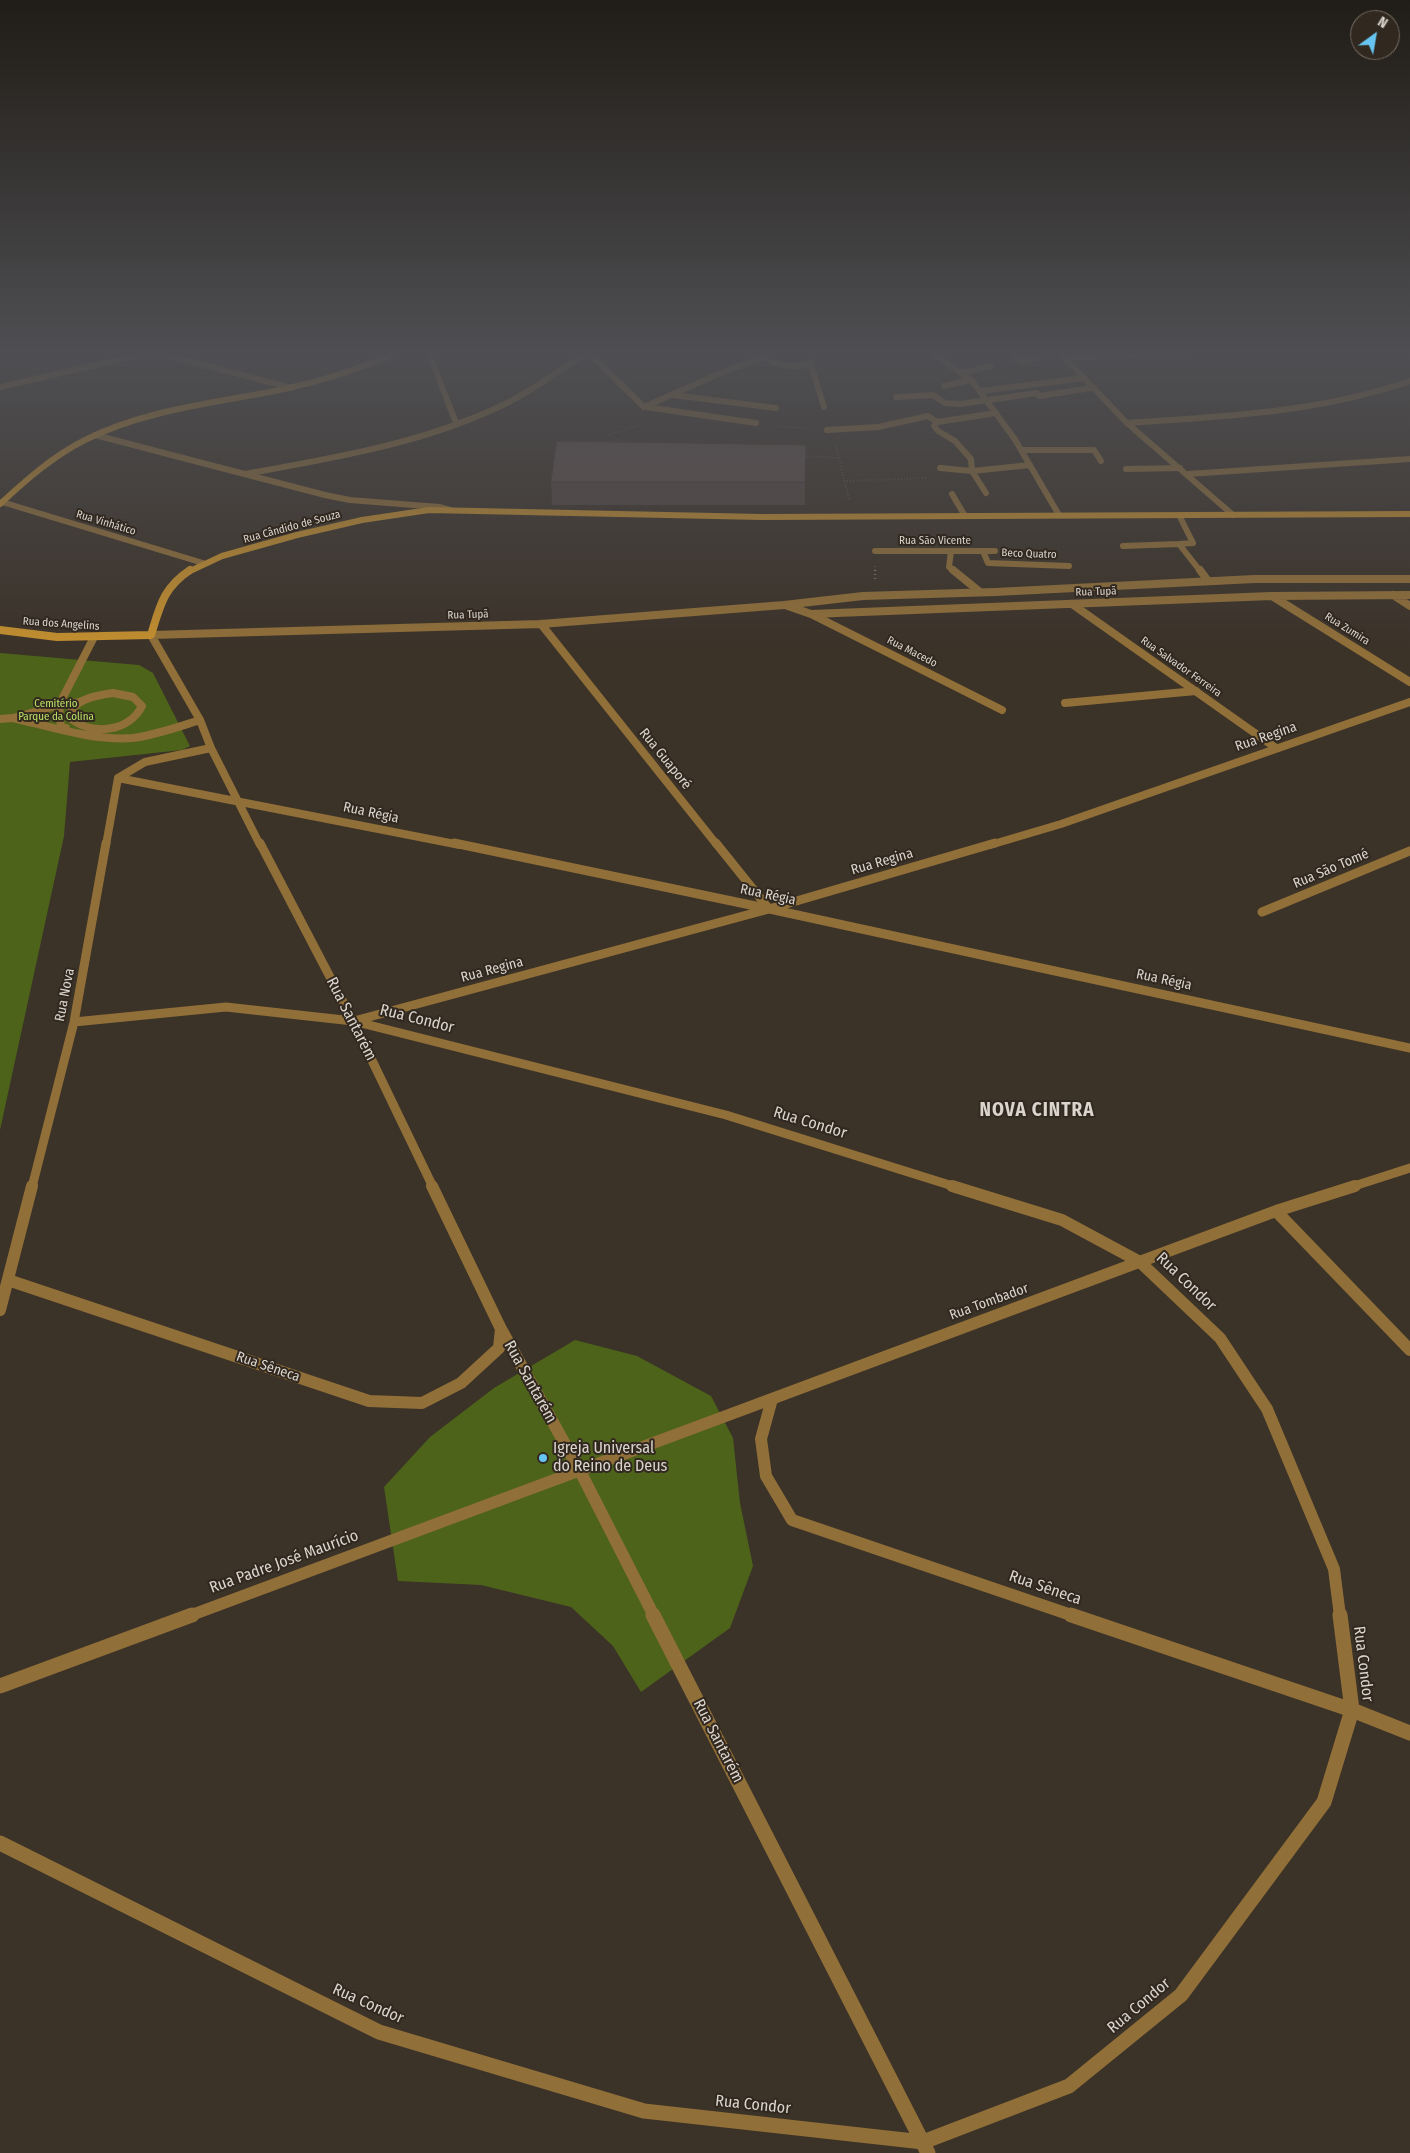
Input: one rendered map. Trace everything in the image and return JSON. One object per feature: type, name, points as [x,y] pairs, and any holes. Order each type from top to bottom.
[{"type":"street","points":[[1,503],[61,453]]},
{"type":"street","points":[[166,453],[350,500],[427,506],[450,510]]},
{"type":"street","points":[[245,474],[348,453]]},
{"type":"street","points":[[966,453],[971,459],[972,471],[986,492]]},
{"type":"street","points":[[1024,453],[1059,515]]},
{"type":"street","points":[[1096,453],[1101,461]]},
{"type":"street","points":[[1163,453],[1233,515]]},
{"type":"street","points":[[1188,474],[1410,458]]},
{"type":"street","points":[[940,468],[972,471],[1030,465]]},
{"type":"street","points":[[1126,469],[1180,468]]},
{"type":"street","points":[[952,494],[964,516]]},
{"type":"street","name":"Rua Vinhático","points":[[1,503],[203,563]]},
{"type":"street","name":"Rua Cândido de Souza","points":[[152,635],[161,600],[172,583],[203,563],[309,531],[395,514],[450,510],[762,518],[853,518],[1059,515],[1410,514]]},
{"type":"street","points":[[1123,546],[1193,543],[1179,515]]},
{"type":"street","points":[[1179,544],[1208,581]]},
{"type":"street","name":"Rua São Vicente","points":[[875,551],[995,551]]},
{"type":"street","points":[[951,551],[949,567],[980,592]]},
{"type":"street","name":"Beco Quatro","points":[[983,551],[988,563],[1069,566]]},
{"type":"street","name":"Rua Tupã","points":[[152,635],[541,624],[784,604],[819,598],[875,594],[980,592],[1208,581],[1410,579]]},
{"type":"street","points":[[1393,595],[1410,606]]},
{"type":"street","name":"Rua Tupã","points":[[784,604],[811,614],[1271,596],[1410,595]]},
{"type":"street","name":"Rua Zumira","points":[[1271,596],[1410,682]]},
{"type":"street","name":"Rua Salvador Ferreira","points":[[1072,604],[1276,748]]},
{"type":"street","name":"Rua Macedo","points":[[811,614],[1002,710]]},
{"type":"street","name":"Rua Guaporé","points":[[541,624],[769,909]]},
{"type":"street","name":"Rua dos Angelins","points":[[0,630],[93,639],[152,635]]},
{"type":"street","name":"Rua Santarém","points":[[152,635],[200,720],[211,748],[237,800],[353,1021],[501,1329],[580,1471],[926,2148]]},
{"type":"street","points":[[61,729],[59,705],[93,639]]},
{"type":"street","points":[[1065,703],[1196,692]]},
{"type":"street","points":[[0,719],[13,718],[101,695],[124,694],[140,701],[142,706],[141,712],[135,718],[116,727],[61,729]]},
{"type":"street","points":[[80,702],[70,713],[70,718],[81,727]]},
{"type":"street","name":"Rua Regina","points":[[353,1021],[769,909],[1061,824],[1410,702]]},
{"type":"street","points":[[13,718],[61,729],[122,738],[148,736],[200,720]]},
{"type":"street","points":[[118,778],[145,762],[211,748]]},
{"type":"street","name":"Rua Régia","points":[[118,778],[237,800],[769,909],[1410,1048]]},
{"type":"street","name":"Rua Nova","points":[[0,1310],[74,1022],[118,778]]},
{"type":"street","name":"Rua São Tomé","points":[[1262,912],[1410,851]]},
{"type":"street","name":"Rua Condor","points":[[0,1843],[379,2032],[644,2111],[926,2148],[1069,2086],[1181,1995],[1324,1802],[1352,1710],[1334,1569],[1267,1409],[1220,1338],[1140,1262],[1062,1220],[726,1115],[353,1021],[226,1007],[74,1022]]},
{"type":"street","name":"Rua Tombador","points":[[580,1471],[1276,1211],[1410,1168]]},
{"type":"street","points":[[1276,1211],[1410,1350]]},
{"type":"street","name":"Rua Sêneca","points":[[8,1280],[369,1401],[422,1403],[461,1383],[499,1348],[501,1329]]},
{"type":"street","name":"Rua Sêneca","points":[[772,1399],[761,1439],[766,1476],[792,1520],[1352,1710],[1410,1732]]},
{"type":"street","name":"Rua Padre José Maurício","points":[[0,1686],[580,1471]]},
{"type":"path","points":[[837,453],[853,518]]},
{"type":"path","points":[[792,454],[839,458]]},
{"type":"path","points":[[844,481],[929,478],[930,482]]},
{"type":"green space","name":"Cemitério Parque da Colina","points":[[0,653],[139,665],[153,673],[190,746],[182,750],[70,762],[64,836],[0,1130]]},
{"type":"green space","points":[[575,1340],[637,1356],[711,1396],[733,1438],[740,1503],[753,1566],[730,1628],[641,1692],[613,1646],[571,1607],[481,1585],[398,1581],[384,1487],[430,1437],[494,1388]]},
{"type":"building","points":[[555,453],[806,453],[805,482],[551,482]]},
{"type":"place","name":"Igreja Universal do Reino de Deus","points":[[543,1458]]},
{"type":"district","name":"NOVA CINTRA","points":[[1037,1111]]}]
